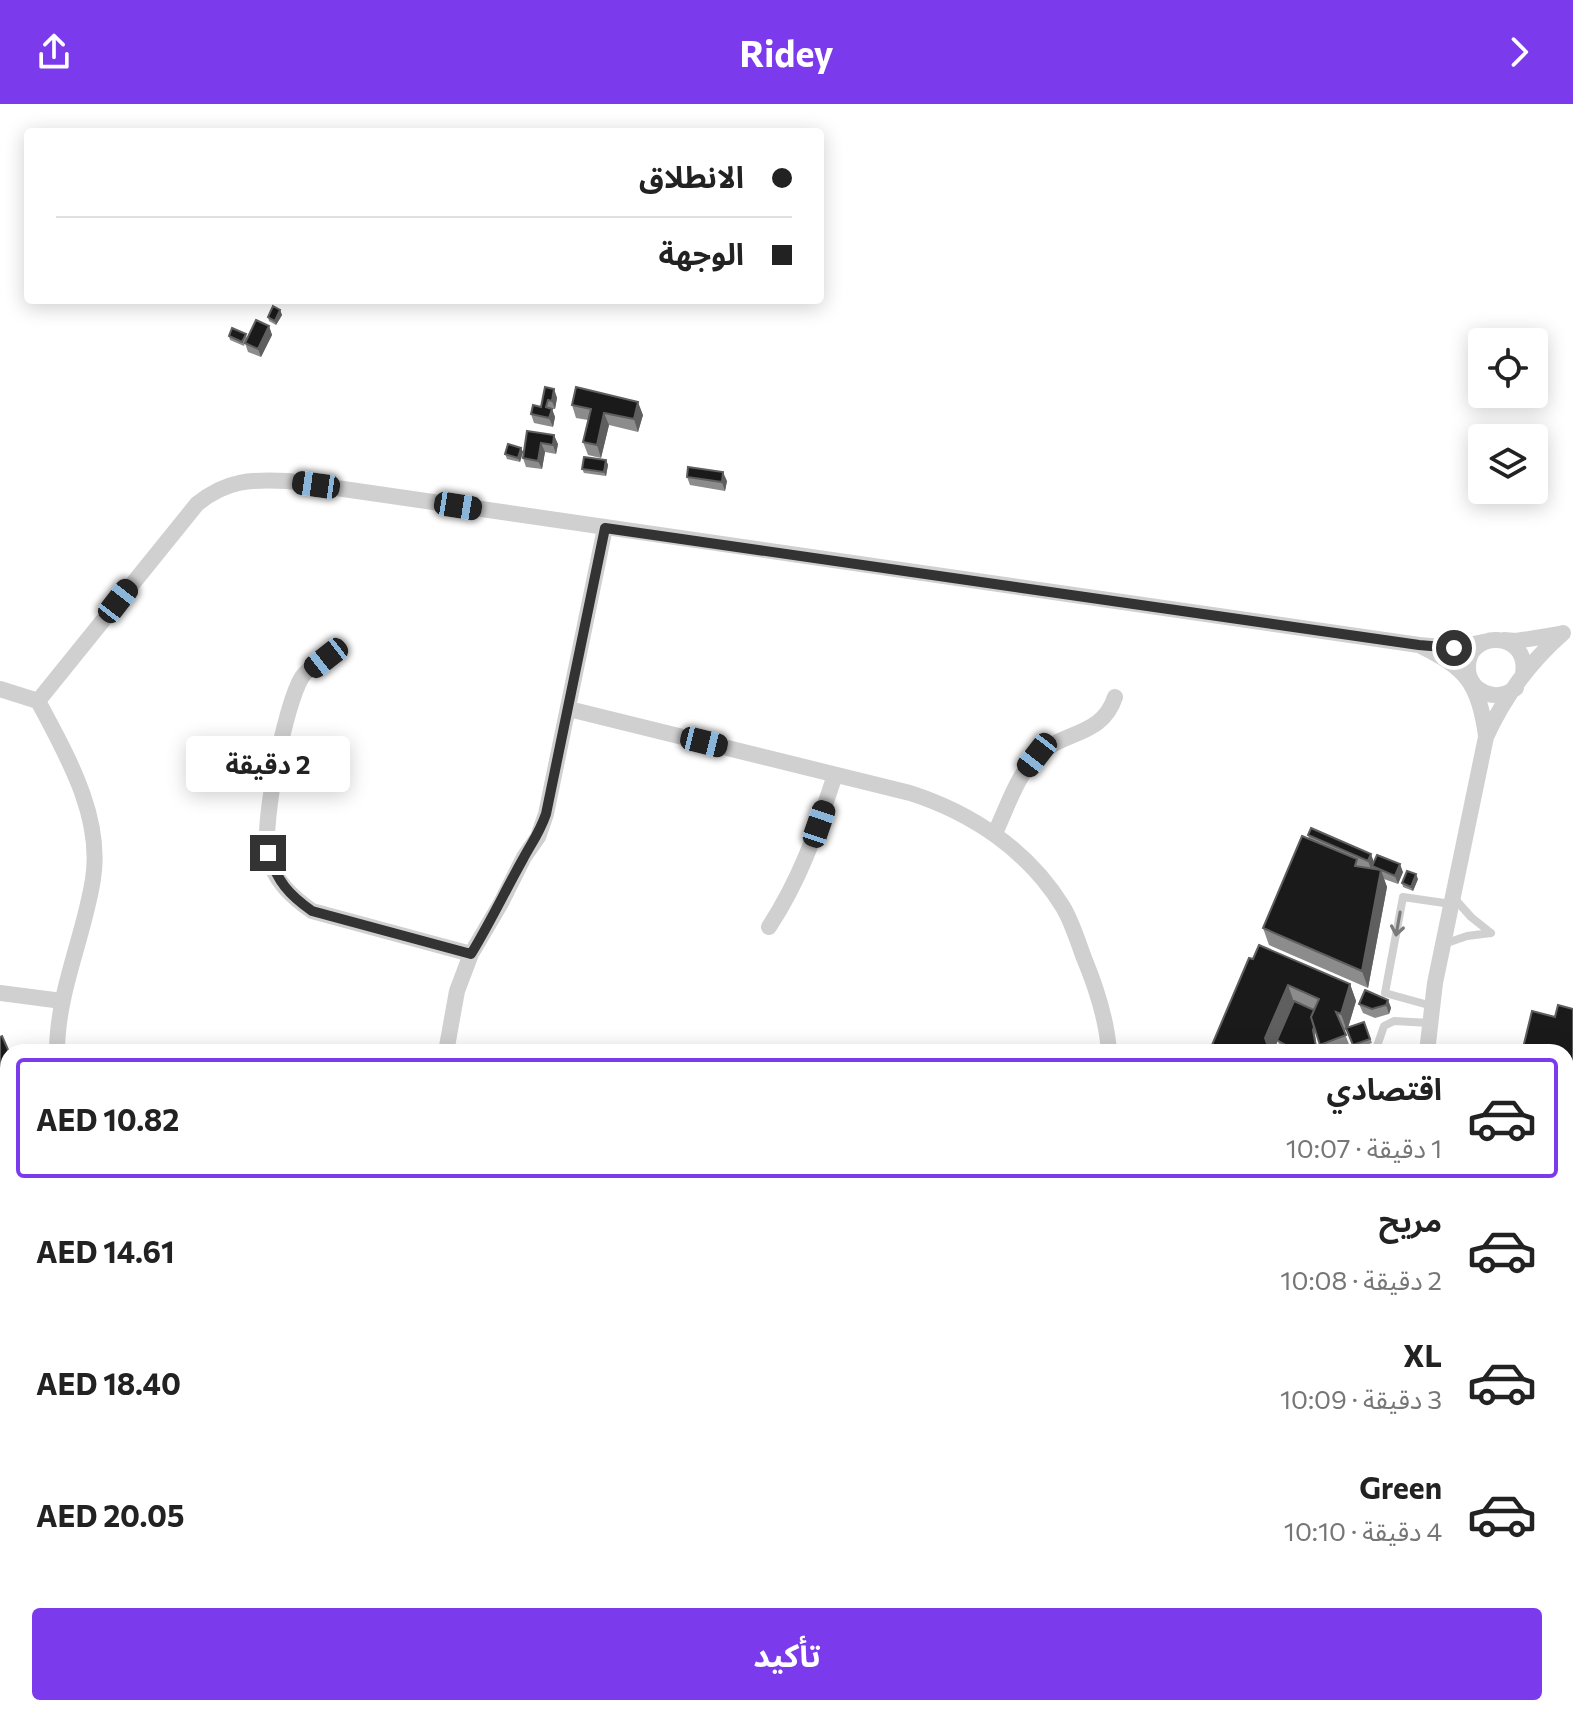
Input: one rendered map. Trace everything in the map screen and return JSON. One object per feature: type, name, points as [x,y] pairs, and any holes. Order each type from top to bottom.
[{"type":"street","points":[[38,701],[187,515],[214,490],[259,479],[1419,645],[1454,648],[1493,640],[1516,641],[1568,632]]},
{"type":"street","points":[[447,1044],[457,991],[471,954],[538,837],[546,814],[605,528]]},
{"type":"street","points":[[1428,1044],[1444,944],[1486,737],[1502,706],[1531,663],[1568,632]]},
{"type":"street","points":[[1419,645],[1455,664],[1470,678],[1482,692],[1491,695],[1500,695],[1519,684],[1524,671],[1520,653],[1507,641],[1493,640],[1480,645],[1469,659],[1470,678],[1481,705],[1486,737]]},
{"type":"street","points":[[326,658],[303,675],[288,707],[268,818],[268,853],[277,879],[294,898],[312,911],[471,954]]},
{"type":"street","points":[[0,689],[38,701],[69,760],[84,797],[95,856],[93,880],[62,1001],[58,1044]]},
{"type":"street","points":[[995,833],[1025,770],[1037,755],[1055,742],[1098,724],[1110,711],[1115,697]]},
{"type":"street","points":[[569,709],[910,793],[945,804],[995,833],[1030,866],[1063,908],[1092,975],[1108,1044]]},
{"type":"street","points":[[769,927],[792,891],[811,848],[835,775]]},
{"type":"street","points":[[0,993],[62,1001]]},
{"type":"lane","points":[[1431,1015],[1385,993],[1403,897],[1453,901],[1491,933],[1467,936],[1444,944]]},
{"type":"lane","points":[[1378,1044],[1384,1026],[1394,1021],[1431,1015]]},
{"type":"building","points":[[273,306],[280,310],[275,321],[268,317]]},
{"type":"building","points":[[256,320],[269,326],[258,349],[245,343]]},
{"type":"building","points":[[232,328],[246,334],[242,342],[229,336]]},
{"type":"building","points":[[545,387],[554,389],[552,401],[548,400],[546,407],[552,409],[549,418],[531,414],[533,405],[541,407]]},
{"type":"building","points":[[576,387],[638,402],[634,419],[604,413],[597,445],[583,442],[591,409],[572,405]]},
{"type":"building","points":[[527,431],[554,435],[553,445],[541,443],[538,461],[523,458]]},
{"type":"building","points":[[508,444],[521,448],[518,458],[505,454]]},
{"type":"building","points":[[584,457],[606,460],[604,472],[582,469]]},
{"type":"building","points":[[688,467],[723,472],[722,482],[687,477]]},
{"type":"building","points":[[1311,828],[1371,854],[1368,861],[1308,835]]},
{"type":"building","points":[[1302,836],[1357,859],[1355,866],[1381,870],[1362,971],[1263,928]]},
{"type":"building","points":[[1377,855],[1400,864],[1395,876],[1372,866]]},
{"type":"building","points":[[1407,871],[1416,874],[1411,887],[1402,883]]},
{"type":"building","points":[[1259,945],[1350,984],[1341,1014],[1336,1012],[1346,1035],[1320,1044],[1311,1017],[1319,999],[1288,985],[1265,1038],[1267,1044],[1212,1044],[1249,958],[1253,959]]},
{"type":"building","points":[[1365,990],[1388,1000],[1386,1005],[1372,1009],[1359,1004]]},
{"type":"building","points":[[1294,1001],[1314,1010],[1311,1017],[1315,1044],[1284,1044],[1277,1040]]},
{"type":"building","points":[[1558,1005],[1573,1009],[1573,1044],[1524,1044],[1532,1011],[1555,1017]]},
{"type":"building","points":[[1364,1022],[1370,1039],[1353,1044],[1346,1028]]},
{"type":"route","points":[[268,853],[277,879],[294,898],[312,911],[471,954],[538,837],[546,814],[605,528],[1454,648]]}]
